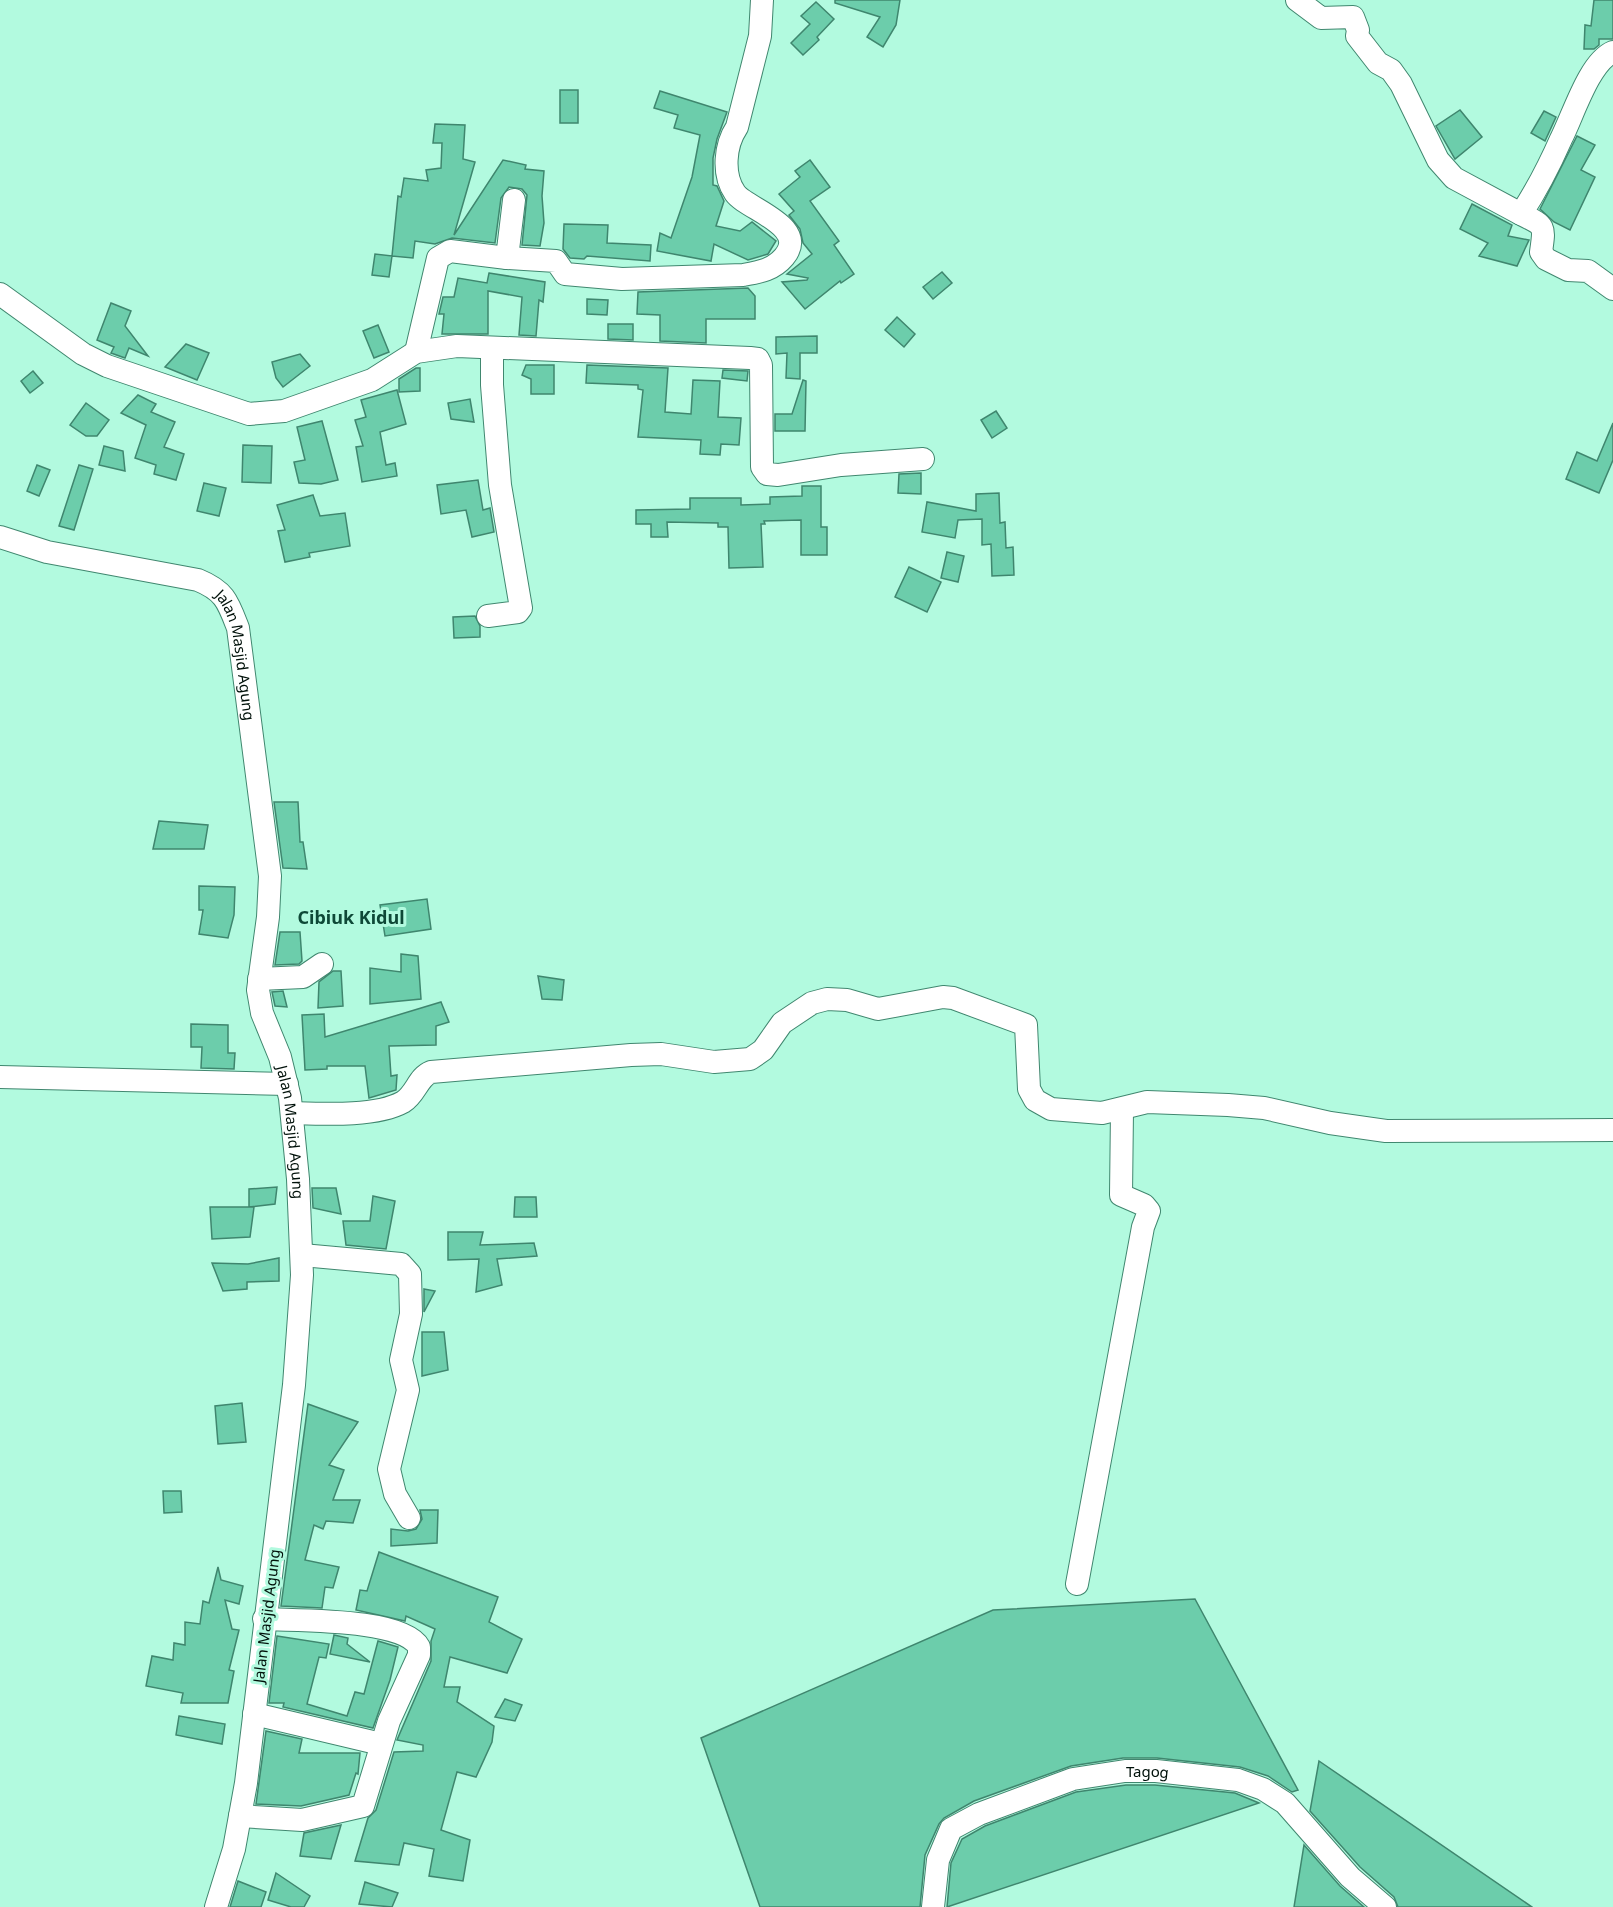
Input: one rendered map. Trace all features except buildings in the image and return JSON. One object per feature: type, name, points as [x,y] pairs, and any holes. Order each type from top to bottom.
[{"type":"street","points":[[416,352],[438,258],[450,251],[556,261],[565,274],[622,279],[743,275],[760,272],[781,260],[789,251],[791,243],[788,235],[766,214],[746,203],[734,192],[726,164],[731,136],[737,127],[760,36],[762,0]]},
{"type":"street","points":[[1297,0],[1321,18],[1353,17],[1359,39],[1378,63],[1391,70],[1401,84],[1438,160],[1454,178],[1541,224],[1545,231],[1541,252],[1546,259],[1574,272],[1588,271],[1613,289]]},
{"type":"street","points":[[1521,214],[1560,142],[1588,80],[1605,55],[1613,52]]},
{"type":"street","points":[[507,258],[514,200]]},
{"type":"street","points":[[0,294],[83,354],[107,366],[249,414],[284,411],[372,380],[416,352],[457,346],[758,360],[762,374],[764,472],[778,475],[841,465],[923,459]]},
{"type":"street","points":[[488,616],[518,612],[521,608],[500,485],[492,385],[492,348]]},
{"type":"street","name":"Jalan Masjid Agung","points":[[0,537],[47,552],[198,580],[213,586],[228,600],[238,628],[268,852],[268,917],[259,979],[262,1013],[280,1056],[292,1113],[303,1255],[294,1385],[254,1714],[234,1849],[216,1907]]},
{"type":"street","points":[[259,979],[303,977],[322,964]]},
{"type":"street","points":[[292,1113],[329,1114],[382,1109],[411,1096],[423,1077],[431,1072],[641,1055],[671,1055],[714,1062],[750,1059],[763,1050],[782,1023],[819,1000],[847,1000],[878,1009],[943,997],[963,1001],[1026,1025],[1029,1089],[1041,1105],[1066,1112],[1102,1113],[1122,1110],[1147,1102],[1244,1106],[1358,1128],[1396,1132],[1613,1130]]},
{"type":"street","points":[[0,1077],[287,1084]]},
{"type":"street","points":[[1077,1584],[1143,1227],[1149,1211],[1144,1205],[1121,1196],[1122,1110]]},
{"type":"street","points":[[303,1255],[401,1264],[410,1274],[411,1314],[401,1360],[408,1390],[390,1469],[394,1494],[409,1518]]},
{"type":"street","points":[[240,1816],[302,1820],[363,1806],[381,1744],[412,1676],[419,1655],[416,1642],[397,1632],[381,1628],[264,1619]]},
{"type":"street","points":[[254,1714],[381,1744]]},
{"type":"street","name":"Tagog","points":[[933,1907],[938,1860],[943,1842],[951,1829],[979,1814],[1073,1779],[1135,1771],[1238,1780],[1263,1789],[1286,1803],[1350,1877],[1385,1907]]},
{"type":"district","name":"Cibiuk Kidul","points":[[351,917]]}]
